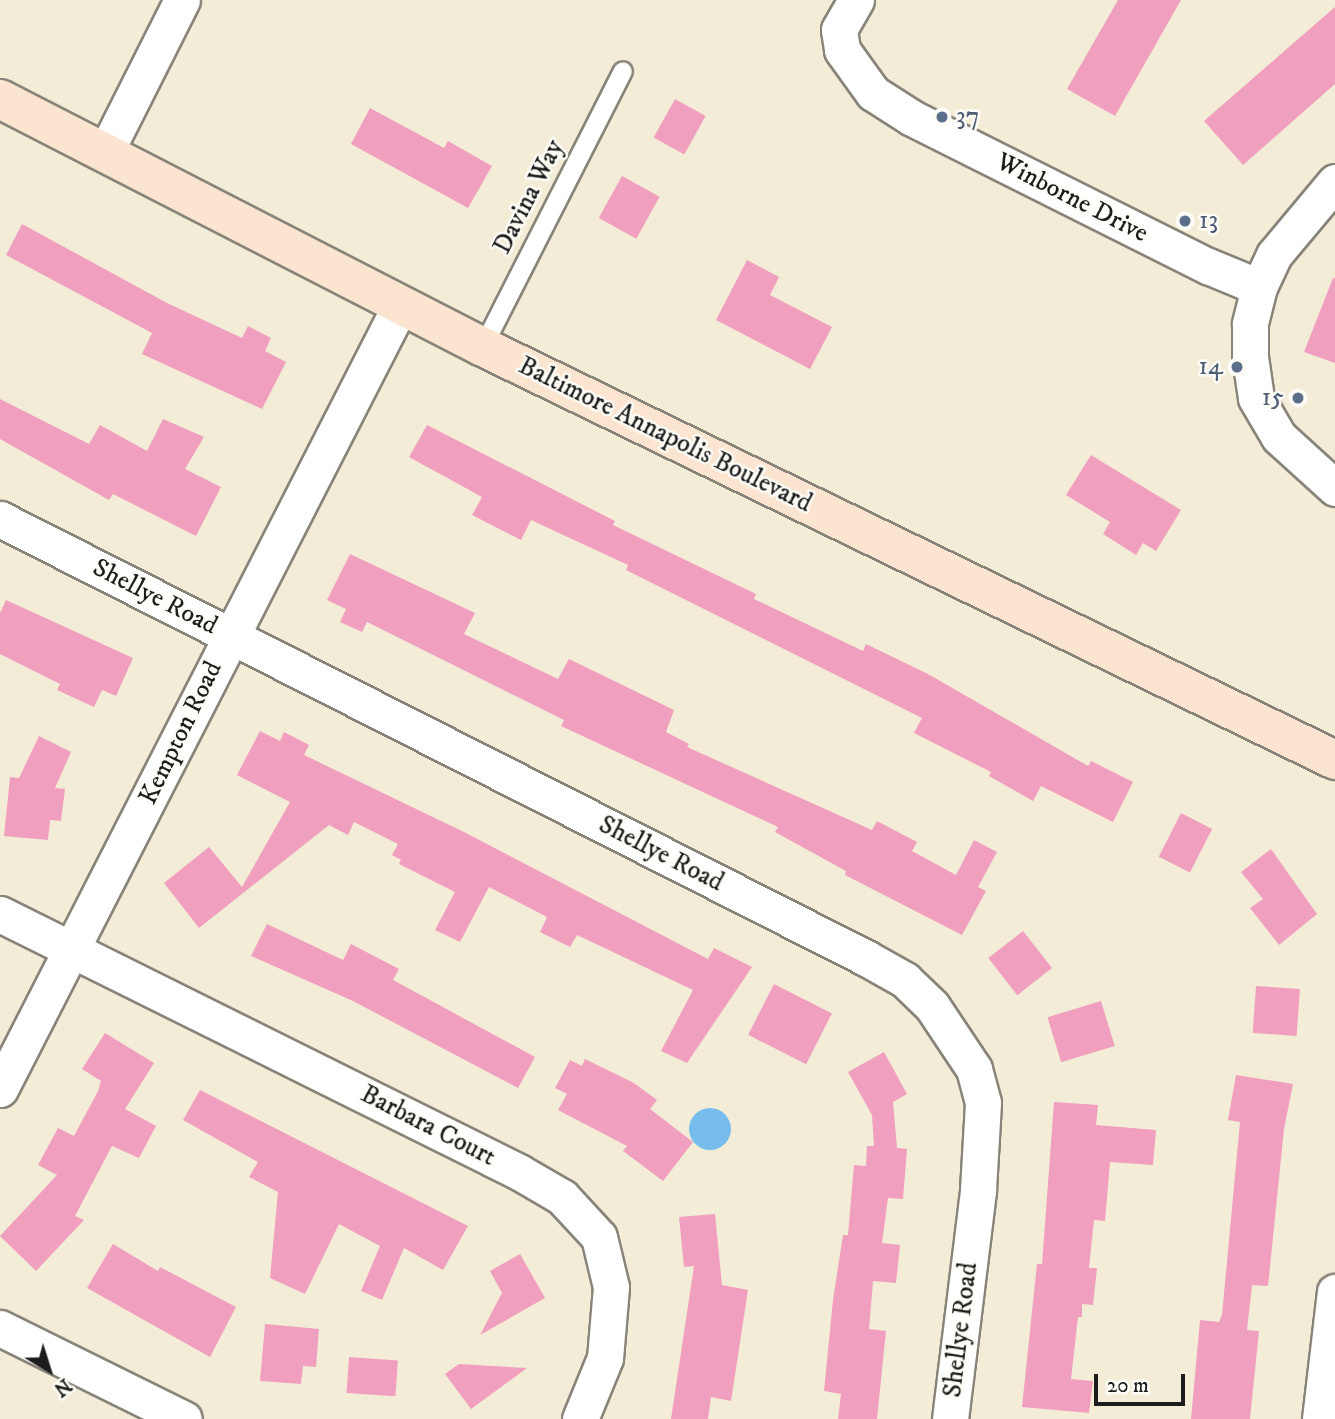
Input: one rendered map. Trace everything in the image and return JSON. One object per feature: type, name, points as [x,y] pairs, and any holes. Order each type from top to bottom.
[{"type":"main road","name":"Baltimore Annapolis Boulevard","points":[[0,99],[482,346],[1335,760]]},
{"type":"street","points":[[105,153],[182,0]]},
{"type":"street","name":"Winborne Drive","points":[[856,0],[839,30],[842,50],[873,93],[961,142],[1259,287]]},
{"type":"street","points":[[1335,182],[1274,255],[1259,287],[1250,346],[1256,398],[1279,437],[1335,488]]},
{"type":"street","name":"Kempton Road","points":[[0,1088],[75,948],[230,634],[401,304]]},
{"type":"street","name":"Shellye Road","points":[[0,519],[866,958],[905,981],[932,1006],[974,1069],[983,1103],[978,1191],[950,1419]]},
{"type":"street","name":"Barbara Court","points":[[0,914],[75,948],[528,1176],[584,1218],[599,1237],[608,1265],[611,1303],[606,1358],[580,1419]]},
{"type":"street","points":[[1320,1419],[1335,1292]]},
{"type":"street","points":[[0,1328],[184,1419]]},
{"type":"lane","name":"Davina Way","points":[[482,346],[623,71]]},
{"type":"water","points":[[710,1108],[725,1114],[731,1129],[725,1144],[710,1150],[695,1144],[689,1129],[695,1114]]},
{"type":"building","points":[[1118,0],[1181,0],[1115,116],[1067,89]]},
{"type":"building","points":[[1335,7],[1335,84],[1243,165],[1204,121]]},
{"type":"building","points":[[675,99],[706,116],[684,154],[654,137]]},
{"type":"building","points":[[370,108],[444,148],[448,141],[492,166],[468,208],[351,144]]},
{"type":"building","points":[[622,176],[660,197],[636,239],[599,218]]},
{"type":"building","points":[[22,224],[167,303],[242,338],[248,326],[271,338],[265,351],[286,362],[262,409],[142,354],[152,333],[6,255]]},
{"type":"building","points":[[747,260],[779,277],[770,295],[832,327],[810,369],[716,320]]},
{"type":"building","points":[[1335,278],[1335,363],[1304,352]]},
{"type":"building","points":[[0,399],[89,444],[100,425],[147,451],[163,419],[204,437],[185,469],[221,487],[196,536],[113,494],[109,500],[0,439]]},
{"type":"building","points":[[427,425],[615,521],[613,525],[756,594],[754,599],[863,651],[866,644],[928,674],[1088,766],[1091,761],[1133,782],[1113,822],[1041,786],[1033,801],[989,776],[991,772],[914,733],[922,718],[626,570],[628,565],[531,520],[521,540],[472,515],[482,497],[409,457]]},
{"type":"building","points":[[1091,455],[1181,510],[1156,551],[1143,543],[1136,555],[1103,534],[1110,522],[1066,495]]},
{"type":"building","points":[[350,554],[475,613],[464,634],[558,679],[569,659],[674,710],[666,732],[689,744],[687,747],[872,830],[877,821],[917,842],[912,851],[956,875],[974,840],[997,852],[978,887],[986,891],[962,935],[845,875],[846,871],[775,832],[778,827],[561,726],[564,720],[367,622],[362,632],[340,622],[346,609],[327,600]]},
{"type":"building","points":[[6,600],[133,658],[116,696],[102,690],[94,707],[57,690],[60,684],[0,654],[0,613]]},
{"type":"building","points":[[260,731],[280,741],[284,732],[309,745],[304,755],[464,832],[708,959],[714,948],[752,967],[687,1063],[661,1051],[693,990],[577,935],[570,947],[540,932],[547,917],[489,887],[460,942],[435,930],[455,892],[399,864],[401,860],[392,855],[398,844],[354,822],[348,835],[329,825],[199,928],[164,883],[209,847],[242,887],[290,802],[237,775]]},
{"type":"building","points":[[39,736],[71,752],[55,788],[65,789],[61,821],[50,820],[48,840],[4,836],[10,777],[19,778]]},
{"type":"building","points":[[1181,813],[1212,829],[1190,873],[1159,857]]},
{"type":"building","points":[[1271,849],[1317,914],[1279,945],[1250,908],[1263,899],[1241,872]]},
{"type":"building","points":[[267,924],[343,960],[351,944],[399,969],[393,980],[535,1057],[518,1088],[353,1001],[251,956]]},
{"type":"building","points":[[1023,931],[1052,968],[1017,995],[988,958]]},
{"type":"building","points":[[774,984],[832,1014],[806,1064],[748,1035]]},
{"type":"building","points":[[1256,986],[1300,989],[1297,1036],[1253,1033]]},
{"type":"building","points":[[1101,1001],[1115,1046],[1061,1062],[1047,1017]]},
{"type":"building","points":[[105,1033],[154,1063],[125,1109],[156,1126],[139,1158],[112,1146],[75,1216],[84,1220],[36,1271],[0,1236],[57,1175],[38,1165],[58,1128],[74,1136],[98,1091],[101,1081],[82,1069]]},
{"type":"building","points":[[884,1052],[907,1094],[893,1102],[897,1148],[907,1149],[903,1199],[888,1198],[882,1243],[900,1245],[896,1283],[873,1281],[869,1329],[886,1331],[877,1419],[838,1419],[841,1394],[824,1391],[833,1300],[843,1235],[848,1235],[854,1165],[866,1166],[867,1146],[874,1146],[872,1115],[848,1072]]},
{"type":"building","points":[[585,1059],[634,1083],[657,1100],[650,1109],[693,1142],[663,1181],[623,1151],[627,1146],[558,1110],[567,1094],[555,1088],[570,1060],[582,1066]]},
{"type":"building","points":[[1236,1075],[1293,1084],[1284,1129],[1268,1286],[1252,1285],[1247,1330],[1259,1331],[1250,1419],[1191,1419],[1200,1320],[1219,1322],[1222,1315],[1240,1122],[1228,1120]]},
{"type":"building","points":[[200,1090],[468,1226],[443,1270],[404,1248],[382,1300],[361,1291],[380,1246],[339,1224],[305,1294],[270,1278],[278,1192],[249,1177],[258,1162],[183,1120]]},
{"type":"building","points":[[1054,1102],[1098,1105],[1096,1125],[1156,1130],[1153,1165],[1110,1162],[1105,1221],[1094,1220],[1089,1268],[1097,1268],[1093,1305],[1082,1304],[1082,1317],[1078,1317],[1071,1379],[1093,1381],[1089,1413],[1022,1407],[1037,1264],[1042,1264]]},
{"type":"building","points":[[715,1214],[722,1285],[748,1290],[731,1401],[711,1397],[708,1419],[671,1419],[694,1266],[684,1267],[679,1217]]},
{"type":"building","points":[[113,1244],[158,1271],[160,1267],[236,1307],[210,1357],[87,1288]]},
{"type":"building","points":[[520,1254],[545,1298],[480,1335],[502,1293],[490,1271]]},
{"type":"building","points":[[265,1324],[319,1329],[316,1367],[303,1366],[301,1384],[260,1381]]},
{"type":"building","points":[[349,1357],[398,1360],[395,1396],[346,1393]]},
{"type":"building","points":[[459,1364],[527,1368],[471,1409],[445,1374]]},
{"type":"place","name":"37","points":[[942,117]]},
{"type":"place","name":"13","points":[[1185,221]]},
{"type":"place","name":"14","points":[[1237,367]]},
{"type":"place","name":"15","points":[[1298,398]]}]
